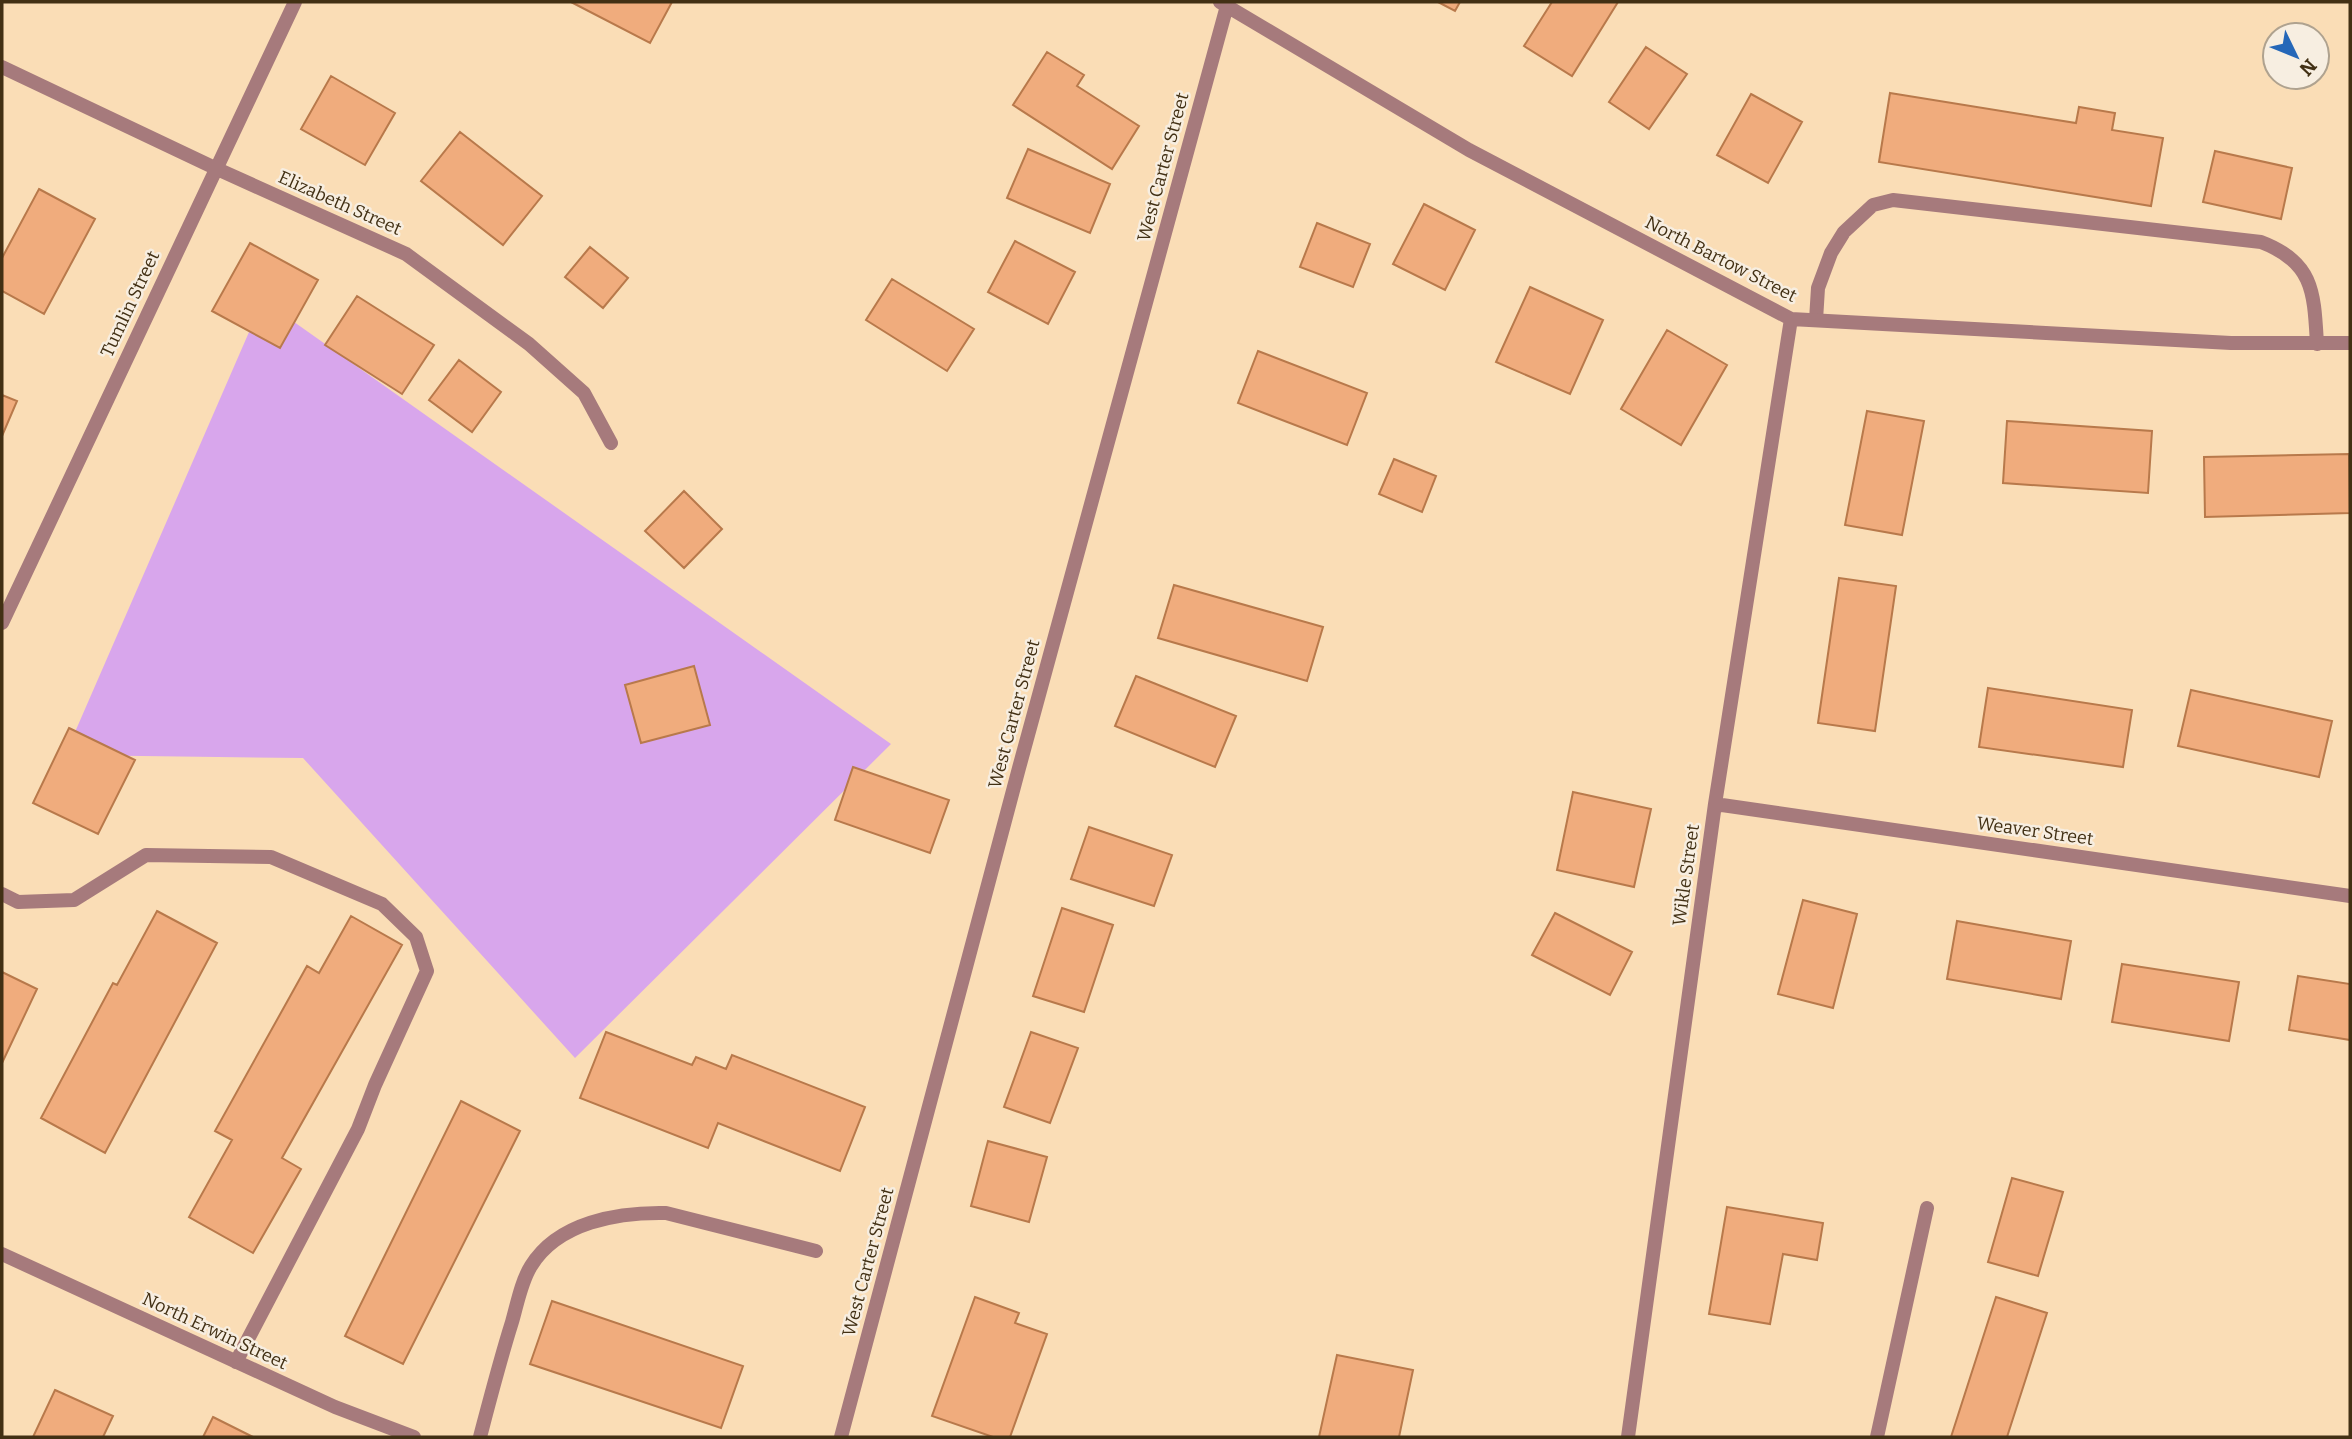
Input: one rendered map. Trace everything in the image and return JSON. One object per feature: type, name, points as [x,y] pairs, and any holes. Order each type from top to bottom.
[{"type":"street","name":"Tumlin Street","points":[[2,622],[295,2]]},
{"type":"street","name":"North Bartow Street","points":[[1225,3],[1469,150],[1791,318],[2231,343],[2350,343]]},
{"type":"street","name":"West Carter Street","points":[[841,1437],[1225,3]]},
{"type":"street","name":"Elizabeth Street","points":[[2,67],[215,168],[406,254],[529,344],[584,393],[611,443]]},
{"type":"street","points":[[1816,320],[1818,288],[1831,253],[1844,232],[1873,205],[1893,200],[2261,242],[2281,250],[2296,262],[2309,284],[2315,302],[2317,344]]},
{"type":"street","name":"Wikle Street","points":[[1628,1437],[1715,804],[1791,318]]},
{"type":"street","name":"Weaver Street","points":[[1715,804],[2350,896]]},
{"type":"street","points":[[2,908],[18,902],[74,900],[146,855],[271,857],[382,904],[416,937],[427,971],[375,1084],[358,1129],[236,1362]]},
{"type":"street","points":[[2,894],[18,902]]},
{"type":"street","points":[[1877,1437],[1927,1208]]},
{"type":"street","points":[[480,1437],[498,1366],[529,1268],[543,1250],[566,1233],[598,1219],[640,1212],[666,1213],[816,1251]]},
{"type":"street","name":"North Erwin Street","points":[[2,1254],[335,1407],[414,1437]]},
{"type":"shaded area","points":[[263,300],[891,744],[575,1058],[303,758],[65,755]]},
{"type":"building","points":[[571,2],[672,2],[650,43]]},
{"type":"building","points":[[1438,2],[1460,2],[1455,11]]},
{"type":"building","points":[[1552,2],[1618,2],[1572,76],[1524,46]]},
{"type":"building","points":[[1646,47],[1687,74],[1649,129],[1609,102]]},
{"type":"building","points":[[1047,52],[1084,75],[1077,86],[1139,126],[1112,169],[1013,105]]},
{"type":"building","points":[[331,76],[395,113],[365,165],[301,129]]},
{"type":"building","points":[[1890,93],[2076,123],[2079,107],[2115,113],[2112,130],[2163,138],[2151,206],[1879,162]]},
{"type":"building","points":[[1751,94],[1802,122],[1768,183],[1717,155]]},
{"type":"building","points":[[460,132],[542,196],[503,245],[421,181]]},
{"type":"building","points":[[1028,149],[1110,184],[1090,233],[1007,198]]},
{"type":"building","points":[[2215,151],[2292,168],[2281,219],[2203,202]]},
{"type":"building","points":[[39,189],[95,219],[44,314],[2,291],[2,258]]},
{"type":"building","points":[[1424,204],[1475,230],[1445,290],[1393,264]]},
{"type":"building","points":[[1317,223],[1370,244],[1353,287],[1300,267]]},
{"type":"building","points":[[1015,241],[1075,272],[1048,324],[988,292]]},
{"type":"building","points":[[250,243],[318,280],[280,348],[212,311]]},
{"type":"building","points":[[590,247],[628,278],[603,308],[565,277]]},
{"type":"building","points":[[892,279],[974,329],[947,371],[866,320]]},
{"type":"building","points":[[1530,287],[1603,320],[1570,394],[1496,362]]},
{"type":"building","points":[[357,296],[434,345],[402,394],[325,345]]},
{"type":"building","points":[[1667,330],[1727,365],[1681,445],[1621,409]]},
{"type":"building","points":[[1258,351],[1367,393],[1347,445],[1238,403]]},
{"type":"building","points":[[459,360],[501,392],[472,432],[429,400]]},
{"type":"building","points":[[2,395],[17,401],[2,436]]},
{"type":"building","points":[[1867,411],[1924,421],[1902,535],[1845,525]]},
{"type":"building","points":[[2007,421],[2152,431],[2148,493],[2003,483]]},
{"type":"building","points":[[2349,454],[2350,513],[2205,517],[2204,457]]},
{"type":"building","points":[[1394,459],[1436,476],[1422,512],[1379,494]]},
{"type":"building","points":[[684,491],[722,529],[684,568],[645,531]]},
{"type":"building","points":[[1839,578],[1896,586],[1875,731],[1818,723]]},
{"type":"building","points":[[1174,585],[1323,627],[1307,681],[1158,638]]},
{"type":"building","points":[[694,666],[710,725],[641,743],[625,685]]},
{"type":"building","points":[[1136,676],[1236,716],[1215,767],[1115,726]]},
{"type":"building","points":[[1988,688],[2132,710],[2123,767],[1979,747]]},
{"type":"building","points":[[2191,690],[2332,721],[2319,777],[2178,746]]},
{"type":"building","points":[[69,728],[135,760],[98,834],[33,803]]},
{"type":"building","points":[[853,767],[949,800],[930,853],[835,820]]},
{"type":"building","points":[[1573,792],[1651,809],[1634,887],[1557,870]]},
{"type":"building","points":[[1089,827],[1172,855],[1154,906],[1071,879]]},
{"type":"building","points":[[1803,900],[1857,914],[1833,1008],[1778,994]]},
{"type":"building","points":[[1062,908],[1113,925],[1084,1012],[1033,996]]},
{"type":"building","points":[[157,911],[217,943],[105,1153],[41,1118],[113,983],[117,985]]},
{"type":"building","points":[[1555,913],[1632,952],[1610,995],[1532,955]]},
{"type":"building","points":[[351,916],[402,945],[282,1158],[301,1169],[253,1253],[189,1217],[232,1140],[215,1131],[307,966],[319,973]]},
{"type":"building","points":[[1957,921],[2071,941],[2061,999],[1947,979]]},
{"type":"building","points":[[2122,964],[2239,982],[2229,1041],[2112,1022]]},
{"type":"building","points":[[2,972],[37,989],[2,1063]]},
{"type":"building","points":[[2298,976],[2350,984],[2350,1040],[2289,1030]]},
{"type":"building","points":[[606,1032],[692,1065],[696,1057],[726,1069],[732,1055],[865,1107],[840,1171],[718,1123],[708,1148],[580,1098]]},
{"type":"building","points":[[1031,1032],[1078,1048],[1050,1123],[1004,1107]]},
{"type":"building","points":[[461,1101],[520,1131],[403,1364],[345,1336]]},
{"type":"building","points":[[988,1141],[1047,1157],[1029,1222],[971,1206]]},
{"type":"building","points":[[2012,1178],[2063,1192],[2038,1276],[1988,1262]]},
{"type":"building","points":[[1727,1207],[1823,1223],[1817,1260],[1783,1254],[1770,1324],[1709,1314]]},
{"type":"building","points":[[975,1297],[1019,1313],[1015,1323],[1047,1334],[1010,1437],[993,1437],[932,1416]]},
{"type":"building","points":[[1996,1297],[2047,1313],[2007,1437],[1951,1437]]},
{"type":"building","points":[[552,1301],[743,1366],[721,1428],[530,1364]]},
{"type":"building","points":[[1337,1355],[1413,1370],[1399,1437],[1319,1437]]},
{"type":"building","points":[[55,1390],[113,1416],[103,1437],[33,1437]]},
{"type":"building","points":[[213,1417],[253,1437],[203,1437]]}]
